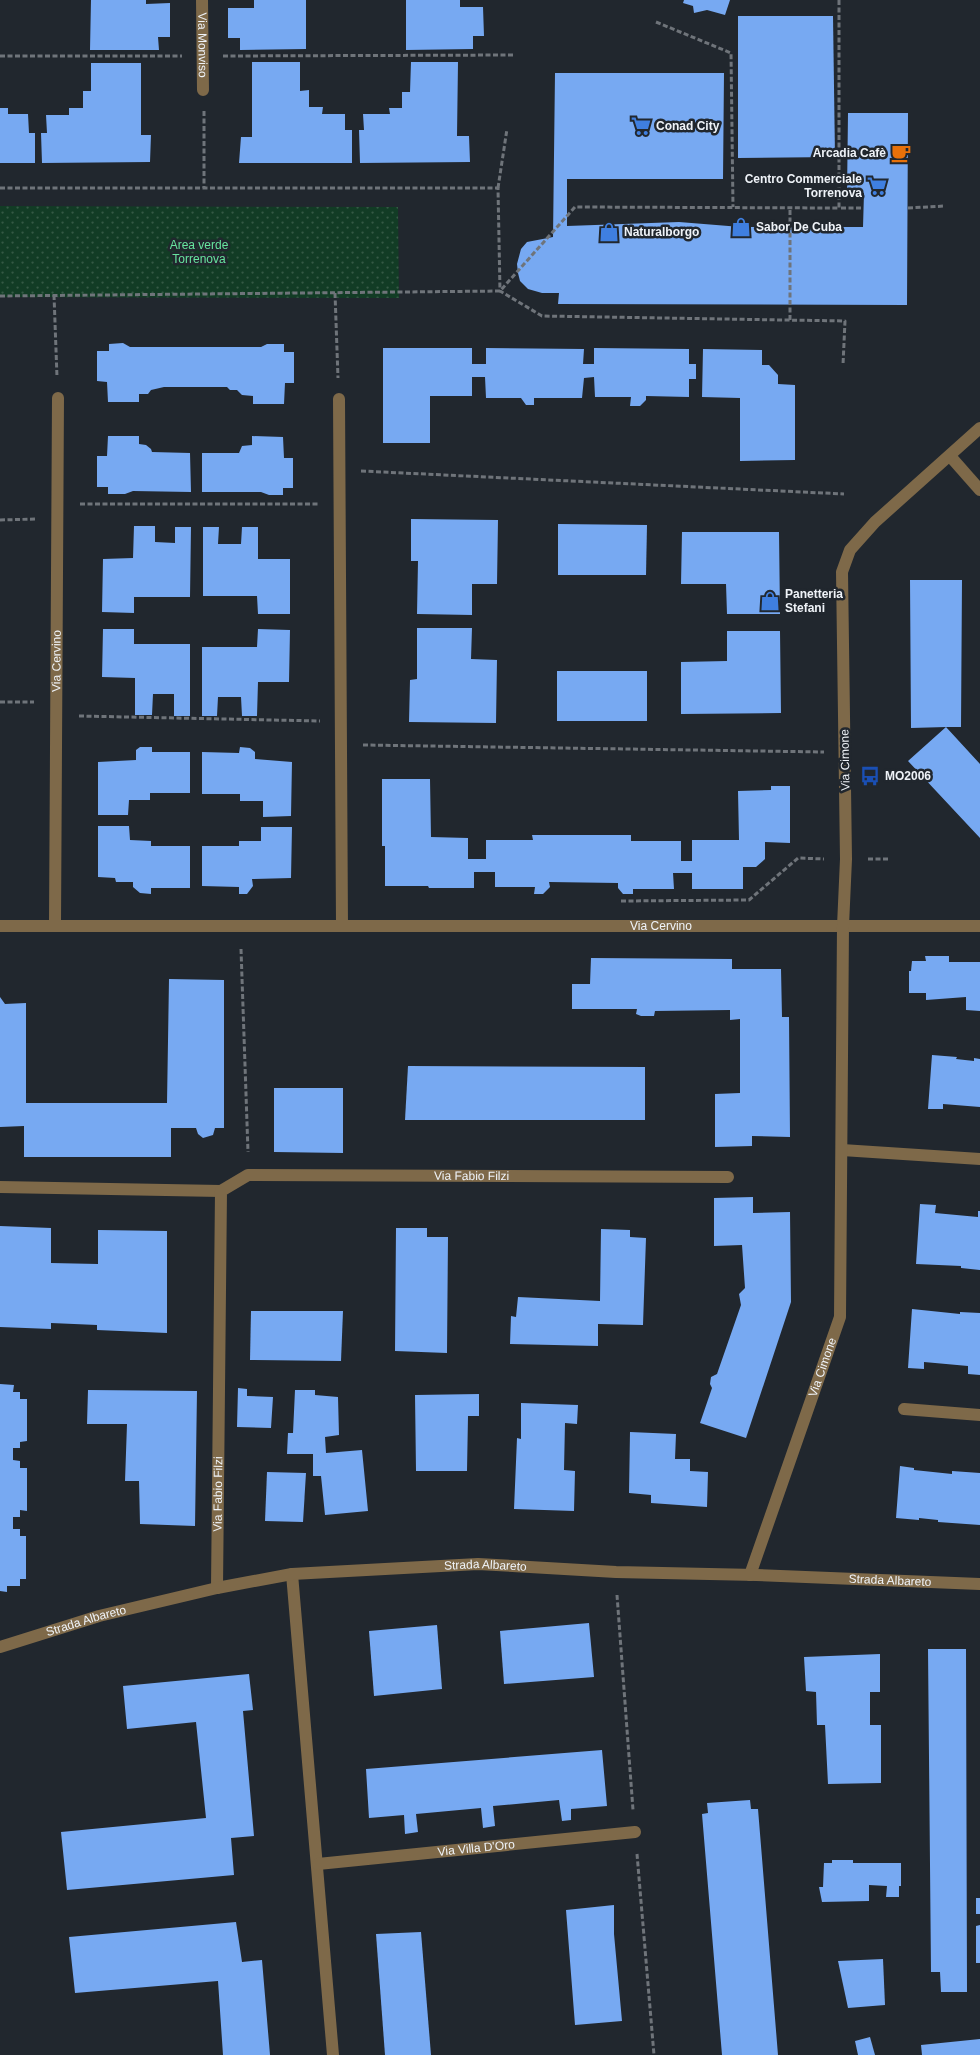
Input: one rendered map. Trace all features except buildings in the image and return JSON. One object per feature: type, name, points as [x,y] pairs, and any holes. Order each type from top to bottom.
[{"type":"street","name":"Via Monviso","points":[[202,0],[204,90]]},
{"type":"street","name":"Via Cervino","points":[[55,925],[58,398]]},
{"type":"street","points":[[339,399],[342,926]]},
{"type":"street","name":"Via Cimone","points":[[750,1575],[840,1317],[843,926],[846,859],[842,572],[850,550],[875,522],[980,428]]},
{"type":"street","points":[[950,456],[980,490]]},
{"type":"street","name":"Via Cervino","points":[[0,926],[980,926]]},
{"type":"street","points":[[842,1150],[980,1159]]},
{"type":"street","name":"Via Fabio Filzi","points":[[217,1588],[220,1191],[248,1175],[728,1177]]},
{"type":"street","points":[[0,1187],[220,1191]]},
{"type":"street","points":[[904,1409],[980,1415]]},
{"type":"street","name":"Strada Albareto","points":[[0,1647],[98,1616],[217,1588],[292,1574],[478,1564],[616,1572],[980,1584]]},
{"type":"street","points":[[292,1574],[333,2055]]},
{"type":"street","name":"Via Villa D'Oro","points":[[318,1864],[635,1832]]},
{"type":"path","points":[[839,0],[839,208]]},
{"type":"path","points":[[656,22],[731,53],[733,207]]},
{"type":"path","points":[[0,56],[514,55]]},
{"type":"path","points":[[204,90],[204,188]]},
{"type":"path","points":[[500,291],[498,188],[507,129]]},
{"type":"path","points":[[0,188],[498,188]]},
{"type":"path","points":[[908,208],[945,206]]},
{"type":"path","points":[[500,291],[575,207],[862,208]]},
{"type":"path","points":[[790,207],[790,320]]},
{"type":"path","points":[[0,296],[500,291],[542,316],[845,321],[843,365]]},
{"type":"path","points":[[335,293],[339,399]]},
{"type":"path","points":[[54,295],[58,398]]},
{"type":"path","points":[[339,470],[844,494]]},
{"type":"path","points":[[0,520],[57,518],[81,503],[339,504]]},
{"type":"path","points":[[0,702],[33,701],[57,715],[340,721]]},
{"type":"path","points":[[340,745],[844,753]]},
{"type":"path","points":[[620,901],[749,900],[798,858],[888,858]]},
{"type":"path","points":[[240,926],[248,1175]]},
{"type":"green space","name":"Area verde Torrenova","points":[[0,206],[398,207],[399,298],[0,297]]},
{"type":"place","name":"Conad City","points":[[641,126]]},
{"type":"place","name":"Arcadia Cafè","points":[[901,153]]},
{"type":"place","name":"Centro Commerciale Torrenova","points":[[877,186]]},
{"type":"place","name":"Sabor De Cuba","points":[[741,227]]},
{"type":"place","name":"Naturalborgo","points":[[609,232]]},
{"type":"place","name":"Panetteria Stefani","points":[[770,601]]},
{"type":"place","name":"MO2006","points":[[870,776]]}]
